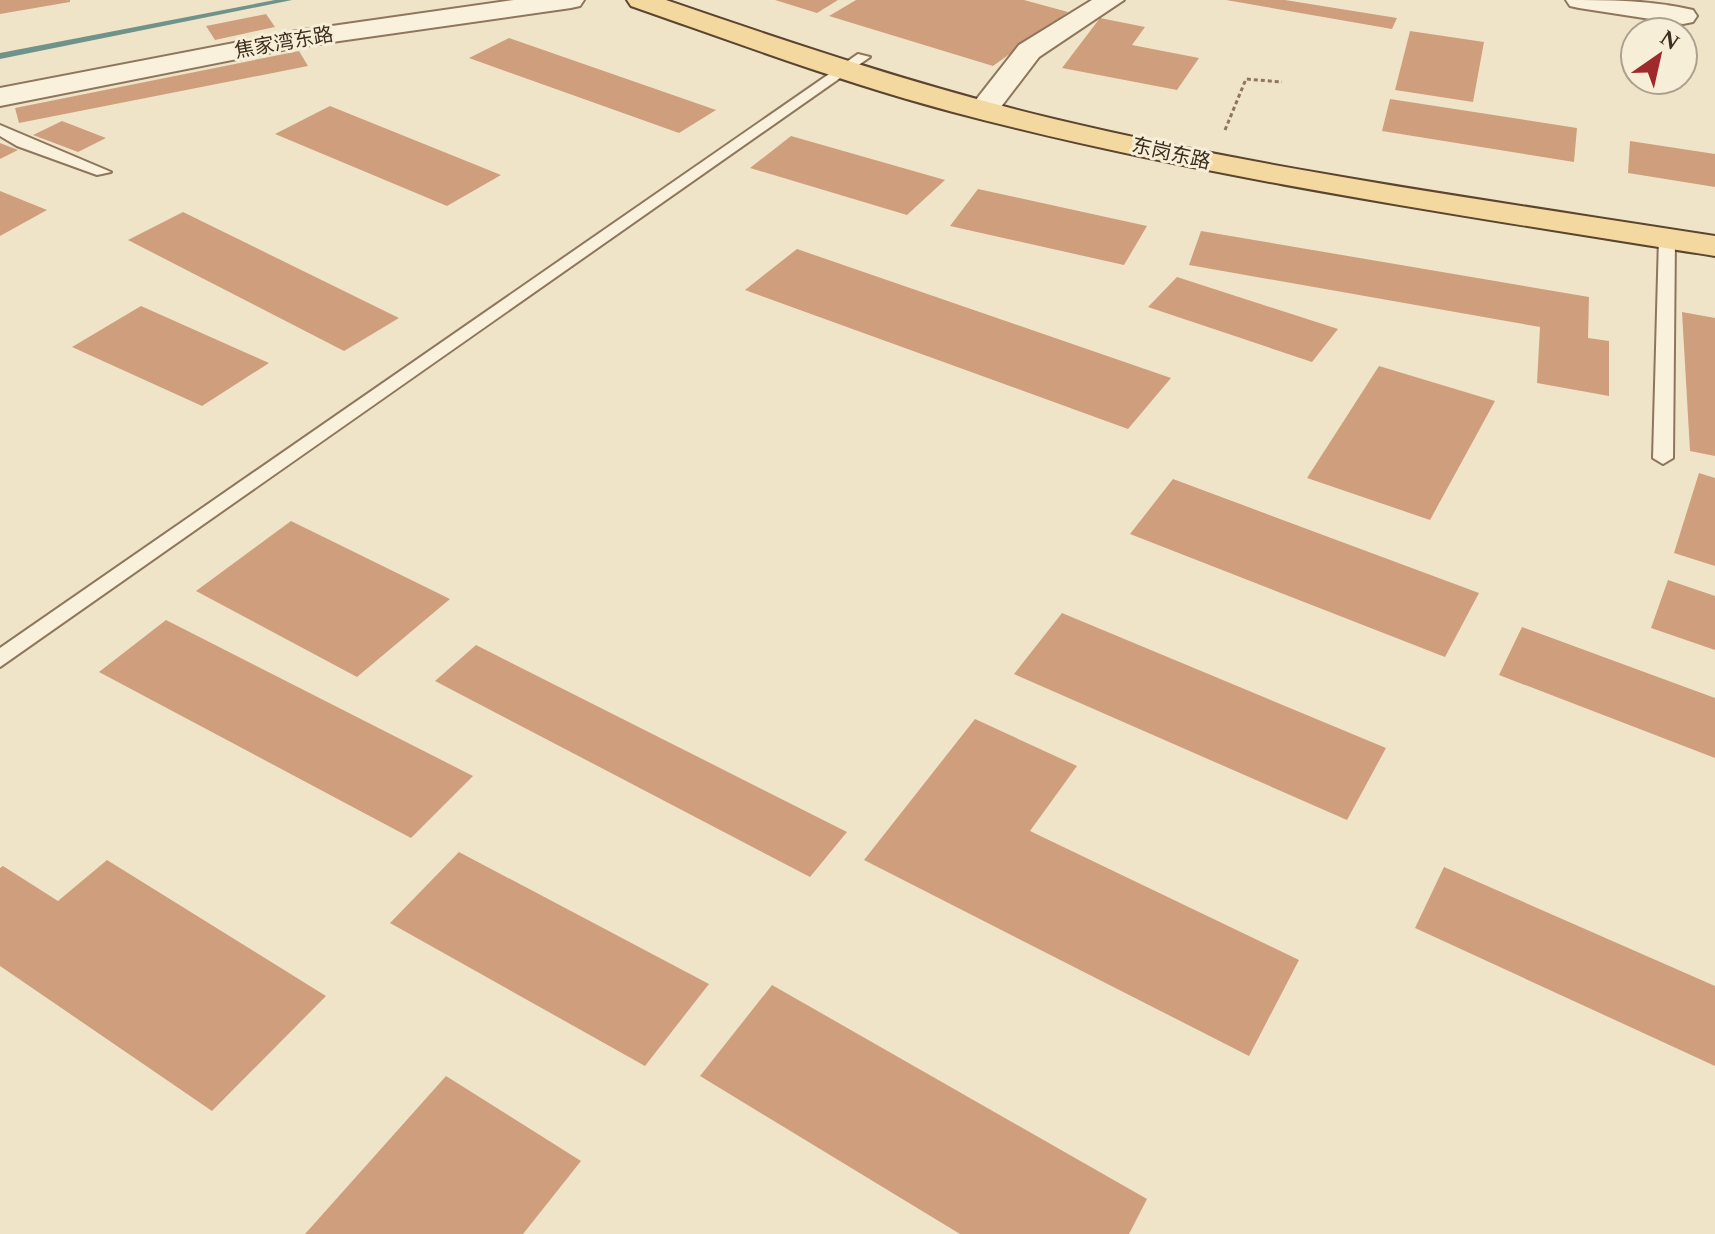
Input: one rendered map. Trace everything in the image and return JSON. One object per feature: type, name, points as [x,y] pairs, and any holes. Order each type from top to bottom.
[{"type":"main road","name":"东岗东路","points":[[640,0],[990,103],[1206,162],[1715,246]]},
{"type":"main road","name":"东岗东路","points":[[693,0],[854,64]]},
{"type":"main road","name":"东岗东路","points":[[990,103],[1219,146],[1715,227]]},
{"type":"street","name":"焦家湾东路","points":[[0,97],[297,39],[571,0]]},
{"type":"street","points":[[990,103],[1029,51],[1111,0]]},
{"type":"street","points":[[1579,0],[1683,16]]},
{"type":"lane","points":[[0,659],[854,64]]},
{"type":"lane","points":[[0,130],[22,143],[103,172]]},
{"type":"lane","points":[[1663,458],[1667,238]]},
{"type":"path","points":[[1219,146],[1246,79],[1282,82]]},
{"type":"building","points":[[0,0],[70,0],[70,2],[0,14]]},
{"type":"building","points":[[775,0],[838,0],[817,13]]},
{"type":"building","points":[[856,0],[1024,0],[1068,12],[993,66],[829,16]]},
{"type":"building","points":[[1226,0],[1285,0],[1397,18],[1392,29]]},
{"type":"building","points":[[266,14],[275,27],[215,40],[206,26]]},
{"type":"building","points":[[1100,18],[1145,27],[1132,45],[1199,58],[1177,90],[1062,68]]},
{"type":"building","points":[[1410,31],[1484,42],[1473,102],[1395,90]]},
{"type":"building","points":[[509,38],[716,110],[679,133],[469,58]]},
{"type":"building","points":[[299,51],[308,66],[19,123],[15,108]]},
{"type":"building","points":[[1390,99],[1577,128],[1574,162],[1382,131]]},
{"type":"building","points":[[330,106],[501,175],[447,206],[275,134]]},
{"type":"building","points":[[62,121],[106,138],[78,152],[33,135]]},
{"type":"building","points":[[791,136],[945,180],[907,215],[750,168]]},
{"type":"building","points":[[1630,141],[1715,154],[1715,187],[1628,173]]},
{"type":"building","points":[[0,143],[18,150],[0,159]]},
{"type":"building","points":[[978,189],[1147,226],[1124,265],[950,226]]},
{"type":"building","points":[[0,191],[47,210],[0,236]]},
{"type":"building","points":[[183,212],[399,318],[344,351],[128,240]]},
{"type":"building","points":[[1201,231],[1589,297],[1588,338],[1609,341],[1609,396],[1537,383],[1540,327],[1189,265]]},
{"type":"building","points":[[797,249],[1171,378],[1128,429],[745,290]]},
{"type":"building","points":[[1177,277],[1338,329],[1312,362],[1148,307]]},
{"type":"building","points":[[141,306],[269,363],[202,406],[72,347]]},
{"type":"building","points":[[1682,312],[1715,318],[1715,456],[1690,451]]},
{"type":"building","points":[[1379,366],[1495,401],[1430,520],[1307,478]]},
{"type":"building","points":[[1699,473],[1715,478],[1715,566],[1674,553]]},
{"type":"building","points":[[1173,479],[1479,593],[1445,657],[1130,534]]},
{"type":"building","points":[[291,521],[450,599],[357,677],[196,591]]},
{"type":"building","points":[[1668,580],[1715,596],[1715,650],[1651,628]]},
{"type":"building","points":[[1062,613],[1386,748],[1347,820],[1014,674]]},
{"type":"building","points":[[166,620],[473,776],[411,838],[99,672]]},
{"type":"building","points":[[1522,627],[1715,698],[1715,758],[1499,675]]},
{"type":"building","points":[[476,645],[847,832],[810,877],[435,681]]},
{"type":"building","points":[[975,719],[1077,766],[1030,831],[1299,960],[1249,1056],[864,860]]},
{"type":"building","points":[[459,852],[709,984],[645,1066],[390,923]]},
{"type":"building","points":[[107,860],[326,996],[212,1111],[0,966],[0,868],[3,866],[58,901]]},
{"type":"building","points":[[1444,867],[1715,986],[1715,1066],[1415,928]]},
{"type":"building","points":[[772,985],[1147,1199],[1129,1234],[960,1234],[700,1076]]},
{"type":"building","points":[[446,1076],[581,1161],[523,1234],[305,1234]]},
{"type":"waterway","points":[[0,56],[288,0]]}]
